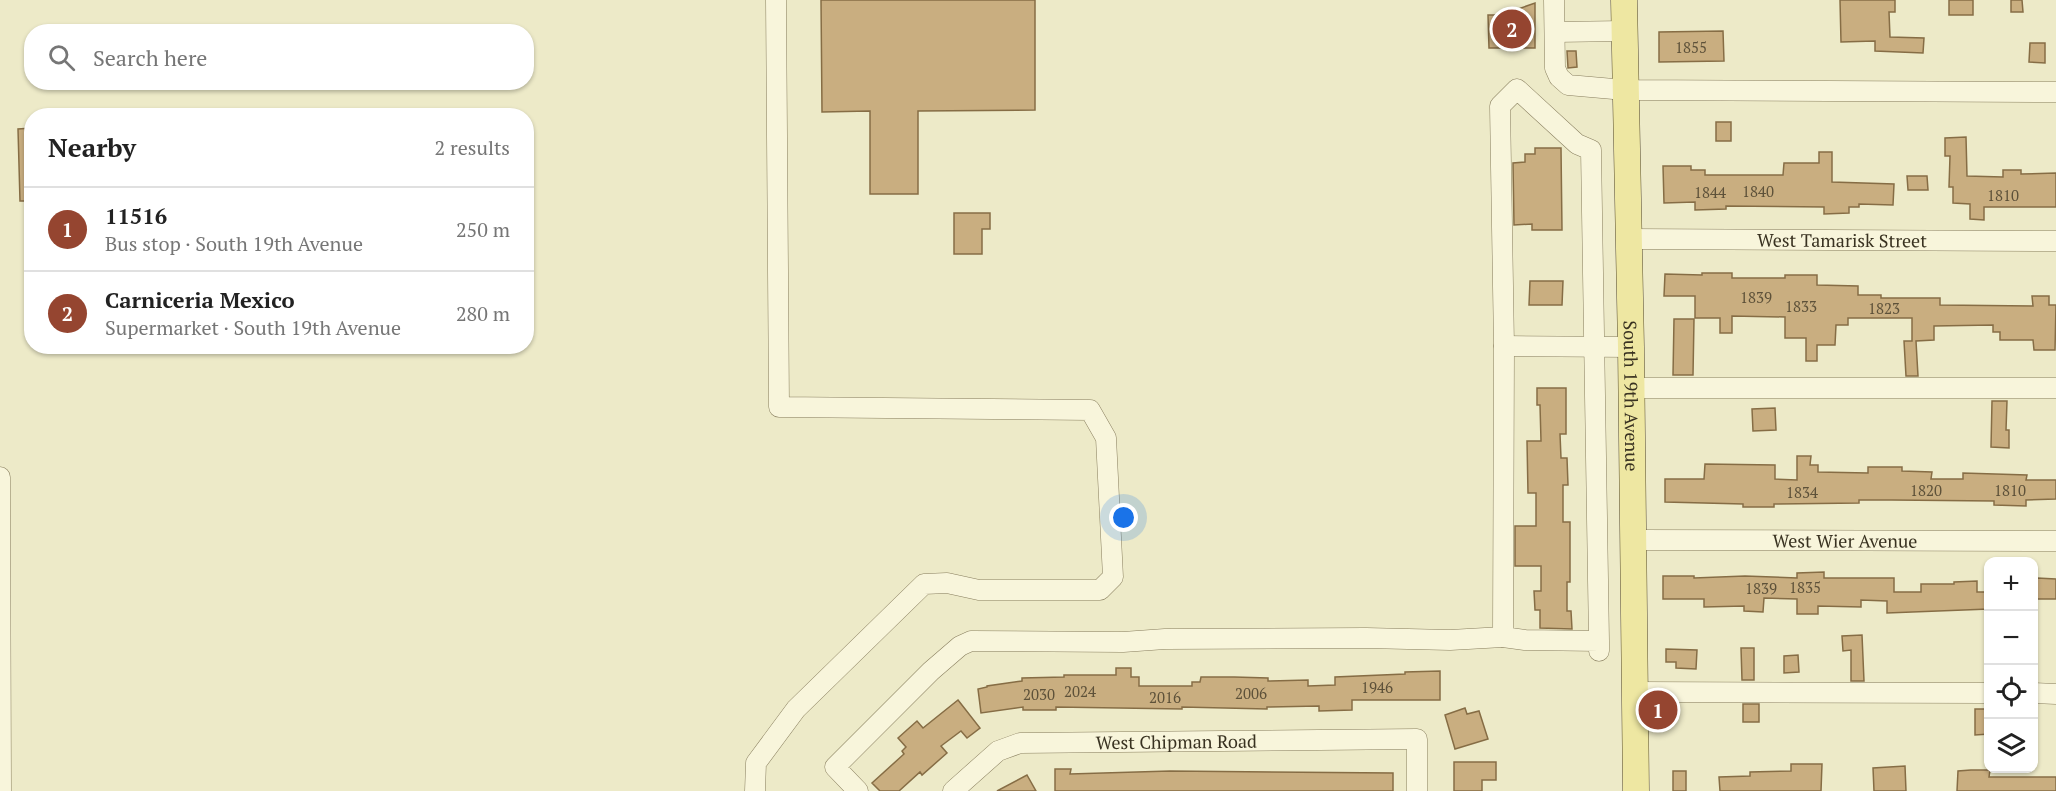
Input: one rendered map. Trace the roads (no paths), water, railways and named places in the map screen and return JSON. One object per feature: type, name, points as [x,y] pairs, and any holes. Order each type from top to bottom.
[{"type":"main road","name":"South 19th Avenue","points":[[1624,0],[1636,791]]},
{"type":"street","points":[[755,791],[756,763],[796,709],[924,584],[946,583],[978,590],[1100,590],[1113,577],[1106,438],[1090,410],[779,407],[776,0]]},
{"type":"street","points":[[1554,0],[1555,68],[1559,77],[1568,85],[1625,90],[2056,92]]},
{"type":"street","points":[[1555,32],[1624,30]]},
{"type":"street","points":[[858,791],[835,767],[931,671],[960,646],[971,641],[1123,642],[1165,639],[1355,638],[1450,640],[1503,637],[1599,646],[1591,150],[1577,144],[1517,89],[1500,106],[1504,346],[1503,637]]},
{"type":"street","name":"West Tamarisk Street","points":[[1629,239],[2056,241]]},
{"type":"street","points":[[1504,346],[1630,347]]},
{"type":"street","points":[[1631,388],[2056,388]]},
{"type":"street","points":[[0,477],[1,791]]},
{"type":"street","name":"West Wier Avenue","points":[[1633,540],[2056,541]]},
{"type":"street","points":[[1634,692],[1984,693]]},
{"type":"street","points":[[2038,693],[2056,693]]},
{"type":"street","name":"West Chipman Road","points":[[953,791],[998,751],[1011,745],[1031,742],[1417,739],[1417,791]]},
{"type":"place","name":"Carniceria Mexico","points":[[1512,29]]},
{"type":"place","name":"11516","points":[[1658,710]]}]
